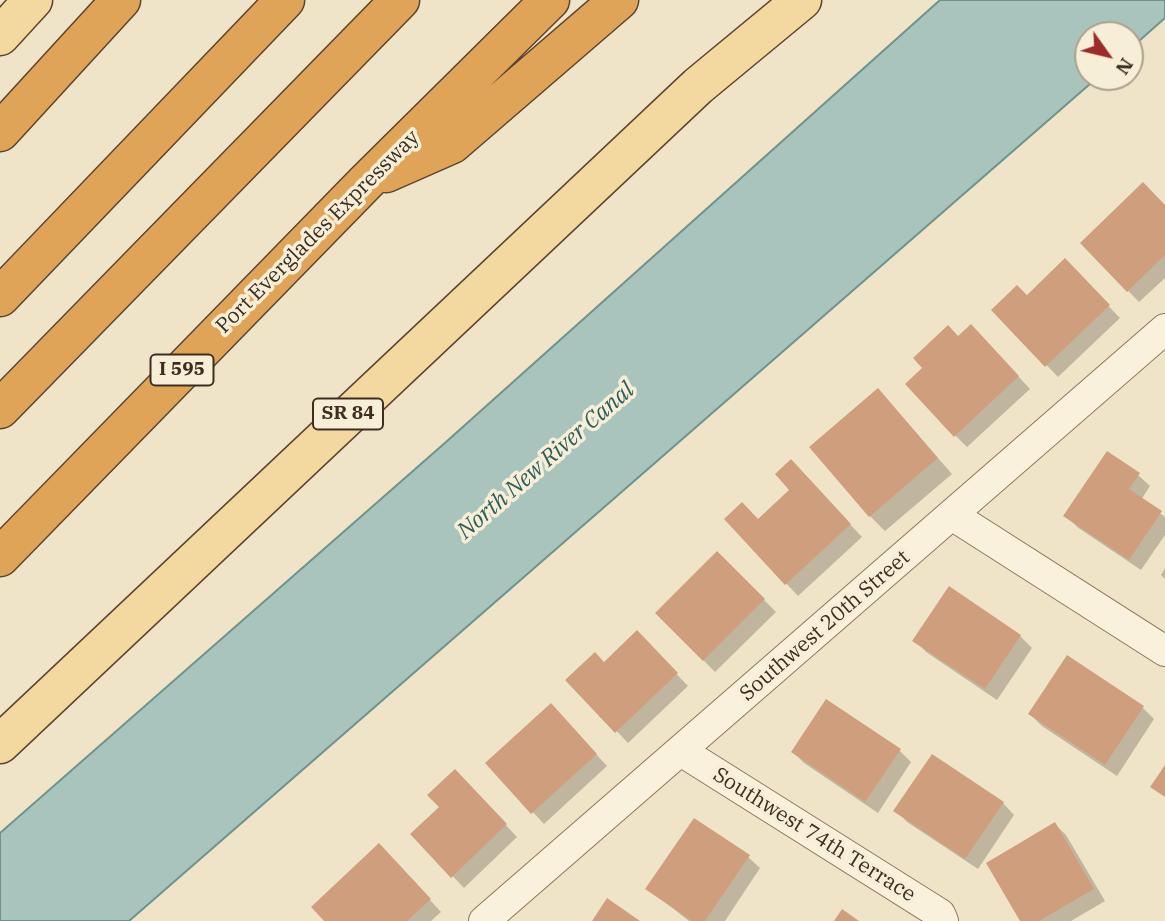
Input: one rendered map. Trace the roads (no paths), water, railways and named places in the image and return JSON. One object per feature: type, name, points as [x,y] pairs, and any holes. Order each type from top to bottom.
[{"type":"highway","points":[[0,132],[121,0]]},
{"type":"highway","points":[[0,297],[285,0]]},
{"type":"highway","points":[[0,409],[400,0]]},
{"type":"highway","name":"Port Everglades Expressway","points":[[0,557],[365,183],[550,0]]},
{"type":"highway","points":[[365,183],[452,144],[619,0]]},
{"type":"highway","points":[[0,282],[92,201]]},
{"type":"main road","points":[[0,36],[33,0]]},
{"type":"main road","name":"SR 84","points":[[0,744],[698,86],[802,0]]},
{"type":"street","name":"Southwest 20th Street","points":[[484,921],[1165,330]]},
{"type":"street","points":[[952,515],[1165,651]]},
{"type":"street","name":"Southwest 74th Terrace","points":[[681,751],[940,914],[943,921]]},
{"type":"water","name":"North New River Canal","points":[[940,0],[1165,0],[1165,18],[1144,37],[1144,21],[1074,21],[1074,91],[1082,91],[129,921],[0,921],[0,833],[446,442]]}]
